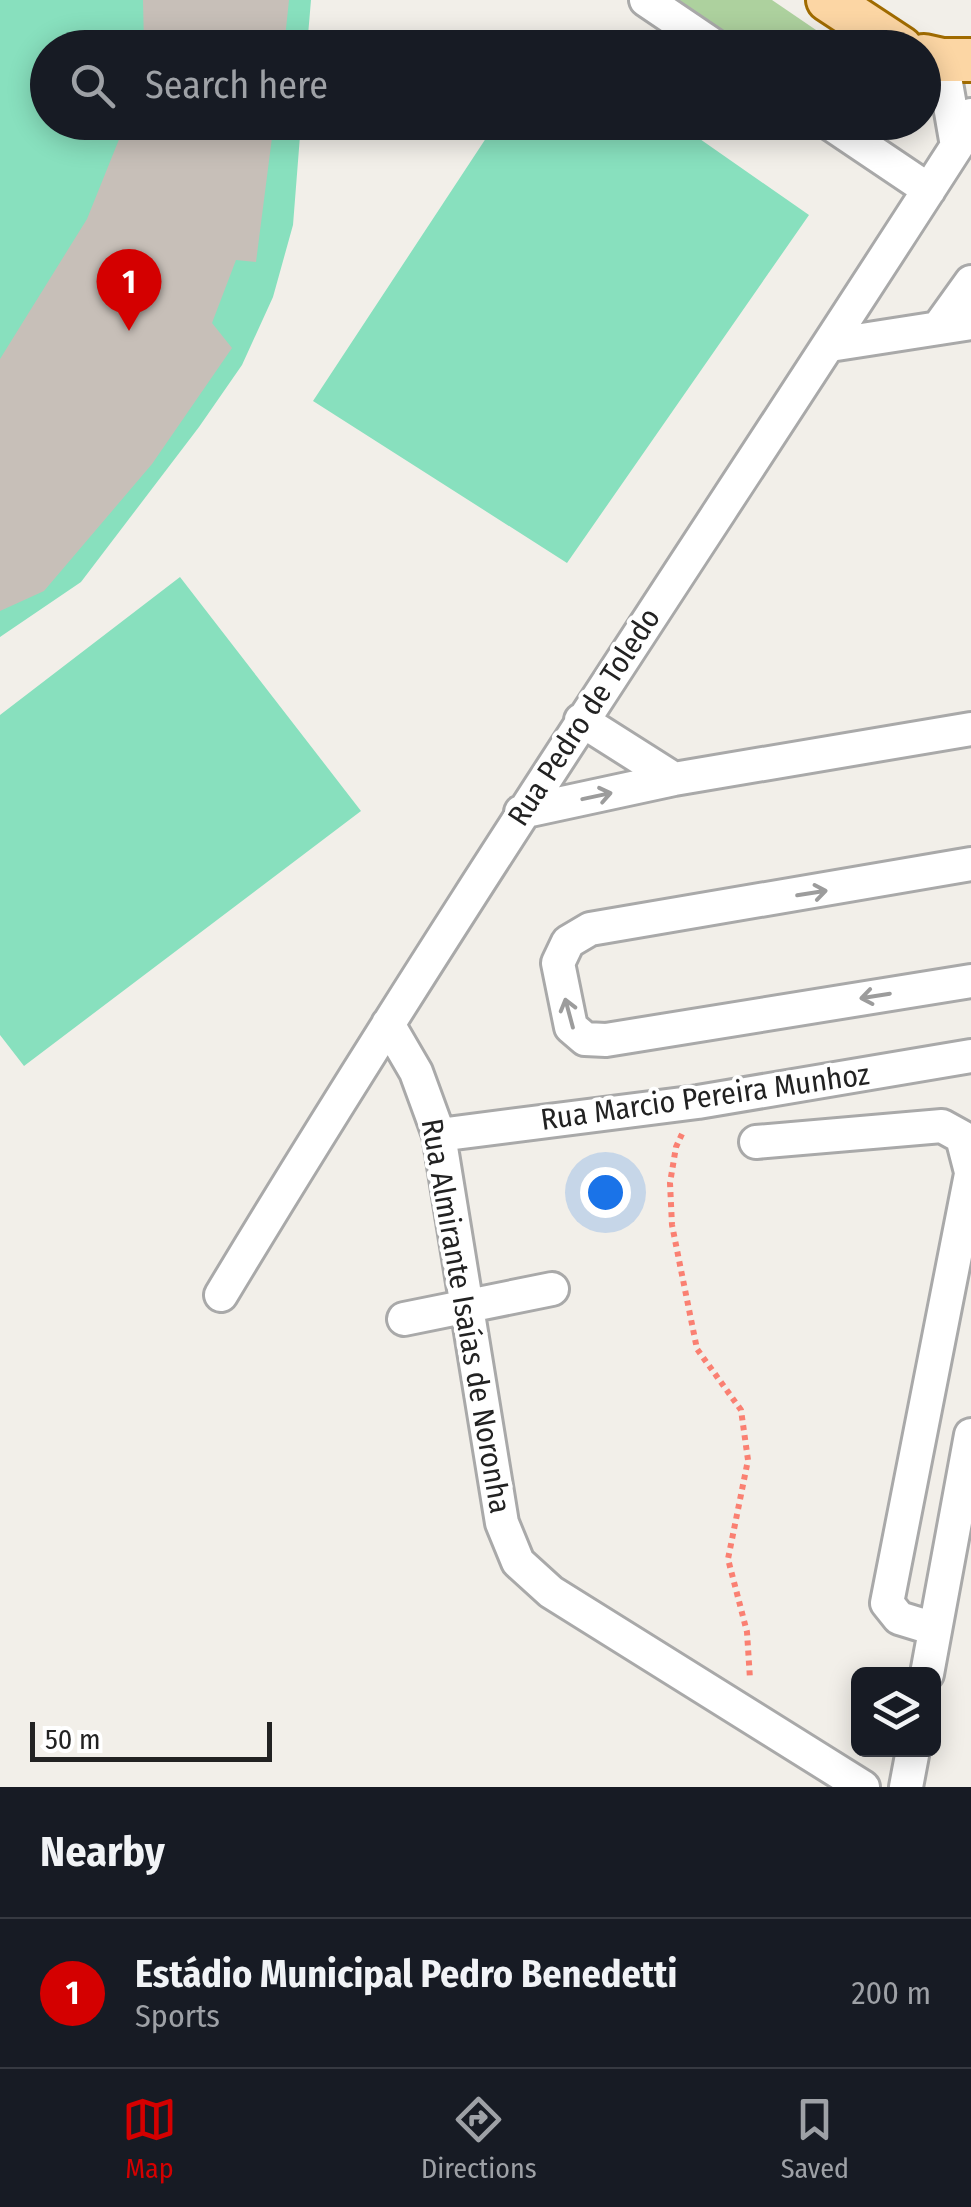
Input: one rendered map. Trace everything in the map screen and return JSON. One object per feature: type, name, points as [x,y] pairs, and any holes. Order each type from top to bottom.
[{"type":"main road","points":[[828,0],[874,30]]},
{"type":"street","points":[[646,0],[690,30]]},
{"type":"street","points":[[946,59],[957,146]]},
{"type":"street","name":"Rua Pedro de Toledo","points":[[220,1294],[521,812],[830,345],[957,146],[971,115]]},
{"type":"street","points":[[855,140],[929,190]]},
{"type":"street","points":[[938,328],[971,282]]},
{"type":"street","points":[[830,345],[971,323]]},
{"type":"street","points":[[581,720],[674,779]]},
{"type":"street","points":[[521,812],[674,779],[971,728]]},
{"type":"street","points":[[971,864],[590,929],[568,942],[558,963],[571,1027],[585,1038],[606,1040],[971,981]]},
{"type":"street","name":"Rua Almirante Isaías de Noronha","points":[[388,1024],[416,1072],[439,1135],[502,1523],[518,1562],[552,1592],[863,1787]]},
{"type":"street","name":"Rua Marcio Pereira Munhoz","points":[[439,1135],[698,1102],[971,1056]]},
{"type":"street","points":[[756,1142],[942,1126],[962,1137],[971,1173],[888,1592],[888,1603],[899,1618],[935,1629]]},
{"type":"street","points":[[404,1318],[552,1289]]},
{"type":"street","points":[[928,1667],[971,1435]]},
{"type":"street","points":[[906,1787],[912,1757]]},
{"type":"path","points":[[698,1102],[676,1147],[670,1183],[672,1224],[697,1348],[740,1410],[748,1460],[728,1560],[747,1632],[752,1716]]},
{"type":"green space","points":[[0,0],[311,0],[308,30],[30,30],[30,140],[300,140],[293,225],[273,297],[242,365],[81,582],[0,637]]},
{"type":"green space","points":[[673,0],[772,0],[816,30],[720,30]]},
{"type":"green space","points":[[485,140],[701,140],[809,215],[567,563],[313,401]]},
{"type":"green space","points":[[180,577],[361,811],[24,1066],[0,1035],[0,715]]},
{"type":"building","points":[[143,0],[289,0],[286,30],[144,30]]},
{"type":"building","points":[[119,140],[272,140],[256,262],[236,260],[212,323],[232,348],[152,464],[44,591],[0,611],[0,359],[87,219]]},
{"type":"place","name":"Estádio Municipal Pedro Benedetti","points":[[129,331]]}]
